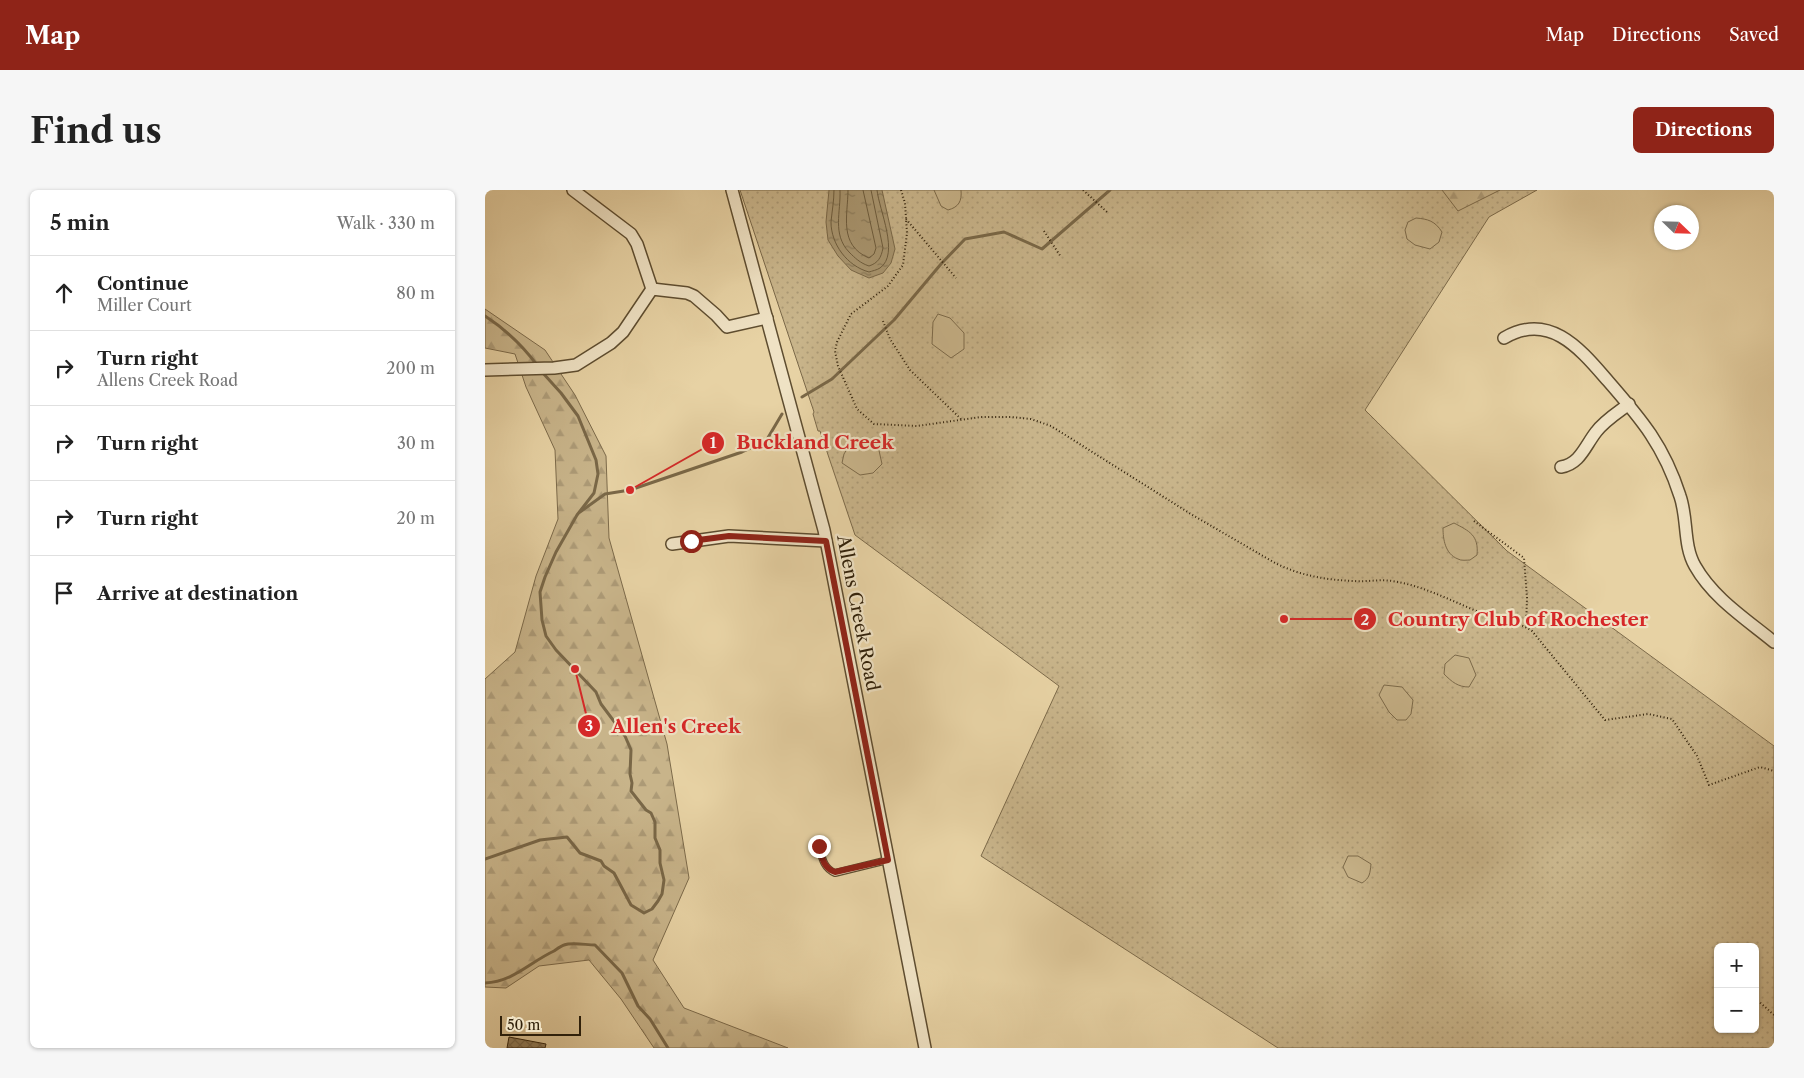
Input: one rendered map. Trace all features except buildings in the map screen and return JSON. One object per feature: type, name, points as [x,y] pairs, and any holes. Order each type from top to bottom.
[{"type":"street","points":[[573,190],[631,234],[637,244],[652,289]]},
{"type":"street","name":"Allens Creek Road","points":[[732,190],[826,541],[925,1048]]},
{"type":"street","points":[[652,289],[687,293],[694,296],[716,315],[727,328],[767,318]]},
{"type":"street","points":[[485,370],[554,368],[576,365],[611,343],[623,332],[652,289]]},
{"type":"street","points":[[1504,338],[1513,332],[1532,330],[1542,330],[1564,338],[1581,350],[1629,404],[1653,435],[1671,470],[1681,498],[1693,564],[1713,592],[1774,642]]},
{"type":"street","points":[[1561,467],[1572,464],[1581,456],[1596,432],[1629,404]]},
{"type":"street","points":[[672,544],[729,536],[826,541]]},
{"type":"lane","points":[[819,846],[827,868],[835,872],[888,860]]},
{"type":"path","points":[[901,190],[905,203],[907,233],[903,264],[888,286],[851,314],[837,342],[835,351],[838,366],[857,409],[874,424],[917,426],[981,417],[1011,417],[1031,419],[1051,426],[1194,516],[1290,570],[1314,578],[1391,581],[1415,586],[1491,617],[1521,624],[1531,631],[1605,720],[1648,714],[1672,719],[1697,756],[1709,785],[1760,767],[1774,771]]},
{"type":"path","points":[[1083,190],[1108,213]]},
{"type":"path","points":[[906,219],[956,278]]},
{"type":"path","points":[[1044,231],[1061,257]]},
{"type":"path","points":[[883,321],[891,339],[910,370],[961,419]]},
{"type":"path","points":[[1474,521],[1524,558],[1527,598],[1526,628]]},
{"type":"path","points":[[1759,1002],[1774,1015]]},
{"type":"green space","points":[[740,190],[1537,190],[1489,217],[1365,410],[1507,551],[1774,746],[1774,1048],[1278,1048],[981,856],[1059,686],[855,535],[813,414],[814,412]]},
{"type":"green space","points":[[934,190],[961,190],[961,197],[955,207],[948,210],[941,206]]},
{"type":"green space","points":[[1442,190],[1500,190],[1458,211]]},
{"type":"green space","points":[[1416,218],[1431,221],[1442,232],[1439,242],[1430,249],[1415,245],[1407,239],[1405,230],[1408,222]]},
{"type":"green space","points":[[485,309],[545,350],[575,395],[606,456],[609,538],[667,744],[689,878],[653,960],[684,1008],[788,1048],[654,1048],[621,999],[589,960],[539,966],[506,988],[485,987],[485,679],[515,652],[536,576],[558,519],[555,450],[526,387],[515,354],[485,348]]},
{"type":"green space","points":[[938,314],[950,318],[964,333],[964,349],[951,358],[932,344],[933,322]]},
{"type":"green space","points":[[864,438],[878,446],[882,464],[873,473],[860,475],[842,463],[844,454],[852,441]]},
{"type":"green space","points":[[1454,523],[1468,531],[1475,538],[1477,555],[1470,560],[1461,560],[1454,557],[1446,546],[1443,528]]},
{"type":"green space","points":[[1455,655],[1469,658],[1476,675],[1469,687],[1455,684],[1444,674],[1445,664]]},
{"type":"green space","points":[[1384,685],[1402,687],[1413,700],[1411,714],[1406,720],[1397,720],[1389,712],[1379,695]]},
{"type":"green space","points":[[1348,856],[1358,856],[1371,864],[1369,875],[1362,883],[1348,877],[1343,867]]},
{"type":"water","points":[[829,190],[882,190],[895,249],[891,263],[883,273],[869,278],[851,270],[838,256],[828,240],[826,222]]},
{"type":"waterway","points":[[802,397],[832,379],[894,320],[941,264],[965,239],[1004,232],[1042,249],[1110,190]]},
{"type":"waterway","points":[[485,316],[513,338],[537,365]]},
{"type":"waterway","points":[[485,859],[540,840],[567,837],[580,853],[601,861],[604,866],[614,873],[631,905],[644,913],[652,909],[662,894],[664,880],[660,863],[660,850],[655,838],[655,822],[651,813],[646,810],[631,791],[631,750],[625,736],[601,704],[596,692],[556,650],[546,636],[542,620],[540,592],[545,577],[556,552],[577,515],[594,493],[598,474],[596,460],[578,416],[542,372]]},
{"type":"waterway","points":[[580,512],[605,494],[630,490],[742,452],[766,441],[782,414]]},
{"type":"waterway","points":[[485,983],[495,982],[513,975],[564,945],[595,945],[622,973],[638,1006],[650,1019],[668,1048]]},
{"type":"place","name":"Buckland Creek","points":[[630,490]]},
{"type":"place","name":"Country Club of Rochester","points":[[1284,619]]},
{"type":"place","name":"Allen's Creek","points":[[575,669]]},
{"type":"route","points":[[691,541],[729,536],[826,541],[888,860],[835,872],[827,868],[819,846]]}]
